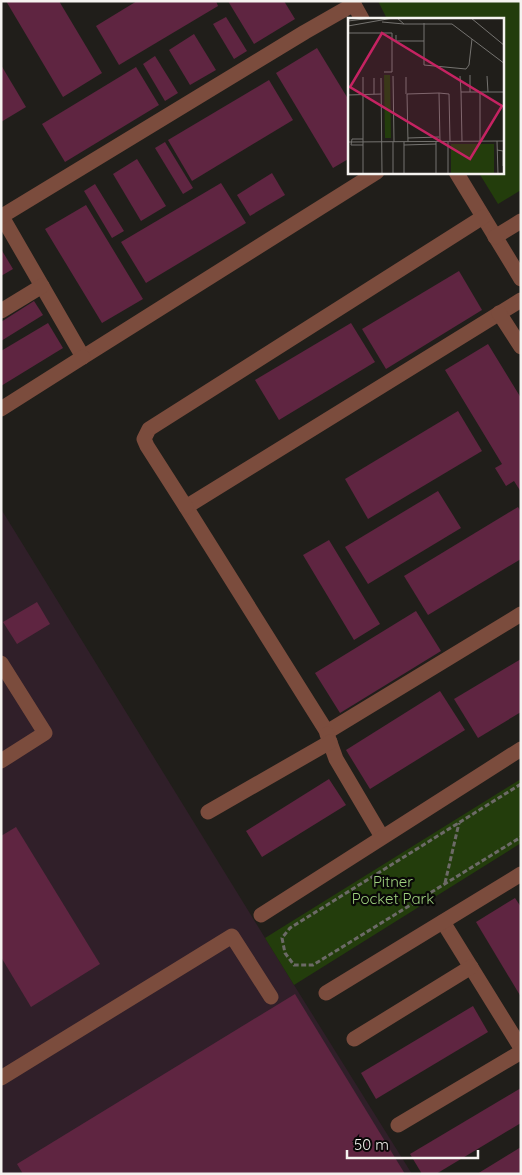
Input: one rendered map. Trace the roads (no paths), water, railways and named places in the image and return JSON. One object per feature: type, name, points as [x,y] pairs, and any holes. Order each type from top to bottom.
[{"type":"street","points":[[83,357],[2,216],[353,3],[361,18]]},
{"type":"street","points":[[1,409],[374,174]]},
{"type":"street","points":[[457,174],[521,279]]},
{"type":"street","points":[[382,838],[336,759],[328,737],[144,439],[149,429],[483,217]]},
{"type":"street","points":[[495,237],[521,221]]},
{"type":"street","points":[[1,311],[42,286]]},
{"type":"street","points":[[186,507],[521,300]]},
{"type":"street","points":[[499,313],[521,347]]},
{"type":"street","points":[[208,812],[521,614]]},
{"type":"street","points":[[1,663],[45,733],[1,761]]},
{"type":"street","points":[[261,915],[521,749]]},
{"type":"street","points":[[326,993],[521,874]]},
{"type":"street","points":[[443,922],[521,1048]]},
{"type":"street","points":[[1,1078],[232,936],[271,997]]},
{"type":"street","points":[[354,1039],[471,967]]},
{"type":"street","points":[[398,1125],[521,1052]]},
{"type":"park label","name":"Pitner Pocket Park","points":[[393,890]]}]
